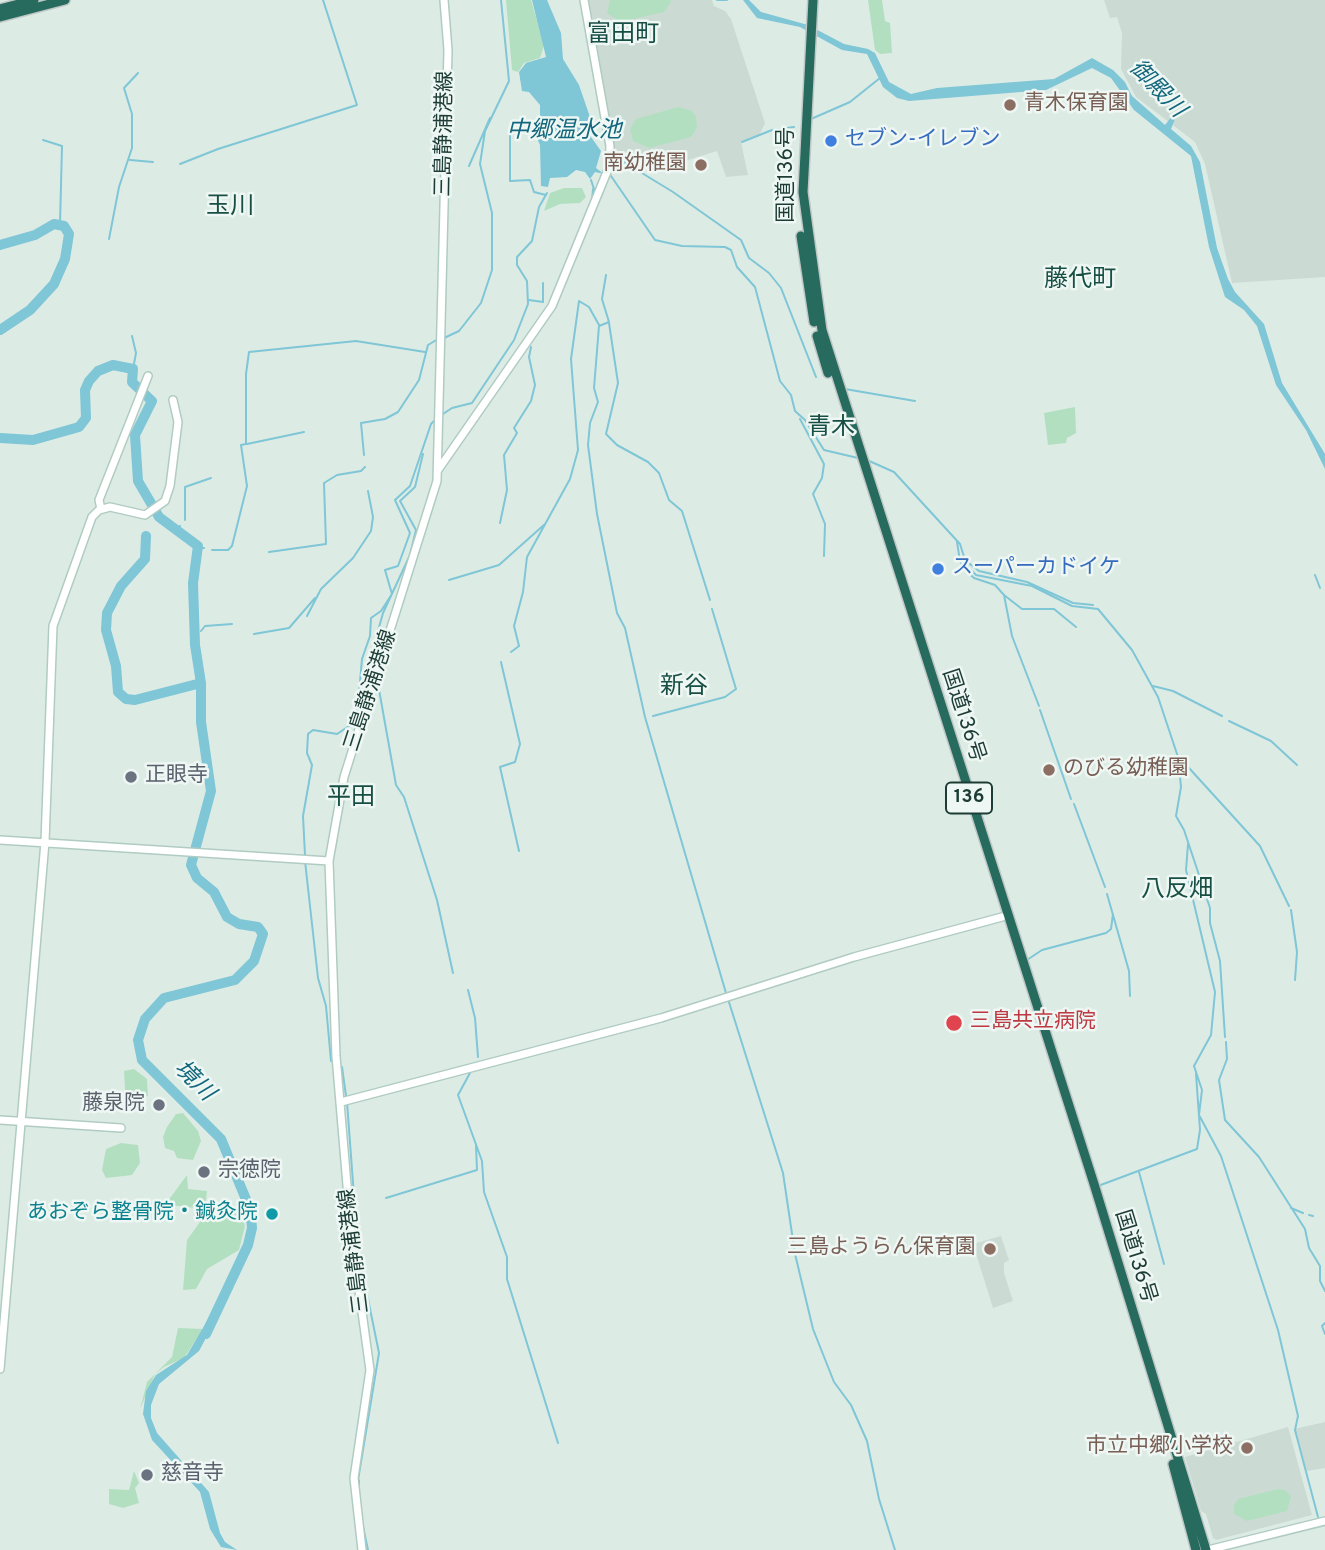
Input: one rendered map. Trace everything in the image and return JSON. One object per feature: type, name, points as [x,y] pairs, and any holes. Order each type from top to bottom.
[{"type":"highway","points":[[0,17],[34,0]]},
{"type":"highway","points":[[0,9],[65,0]]},
{"type":"highway","name":"国道136号","points":[[807,0],[803,192],[821,330],[1094,1184],[1207,1550]]},
{"type":"highway","name":"国道136号","points":[[813,0],[808,28],[797,190],[808,294],[822,355],[1118,1279],[1196,1550]]},
{"type":"street","name":"三島静浦港線","points":[[362,1550],[354,1478],[370,1370],[351,1232],[345,1101],[334,1009],[329,861],[344,777],[420,543],[438,470],[448,50],[444,0]]},
{"type":"street","points":[[438,470],[552,306],[609,167],[610,146],[584,0]]},
{"type":"street","points":[[101,509],[99,500],[146,380]]},
{"type":"street","points":[[0,1369],[45,842],[54,626],[92,517],[101,509],[110,507],[132,514],[150,514],[163,505],[170,486],[178,422],[173,400]]},
{"type":"street","points":[[0,839],[329,861]]},
{"type":"street","points":[[345,1101],[540,1052],[728,998],[854,957],[1002,917]]},
{"type":"street","points":[[0,1120],[121,1128]]},
{"type":"street","points":[[1207,1550],[1325,1521]]},
{"type":"shaded area","points":[[588,0],[712,0],[714,6],[725,11],[731,19],[765,123],[759,136],[741,142],[748,175],[726,177],[717,151],[656,170],[615,150]]},
{"type":"shaded area","points":[[1104,0],[1325,0],[1325,277],[1232,283],[1205,164],[1195,142],[1136,97],[1121,69],[1122,33],[1117,17],[1110,18]]},
{"type":"shaded area","points":[[1001,1236],[1009,1260],[1004,1263],[1004,1273],[1013,1301],[993,1308],[973,1244]]},
{"type":"shaded area","points":[[1325,1422],[1325,1468],[1307,1471],[1294,1429]]},
{"type":"shaded area","points":[[1288,1427],[1312,1515],[1216,1540],[1206,1514],[1201,1511],[1185,1457]]},
{"type":"green space","points":[[506,0],[531,0],[544,45],[540,58],[524,63],[518,72],[512,70]]},
{"type":"green space","points":[[610,0],[671,2],[664,12],[620,22],[607,13]]},
{"type":"green space","points":[[868,0],[882,0],[885,21],[890,23],[892,53],[880,54],[875,50]]},
{"type":"green space","points":[[678,107],[692,111],[696,117],[697,128],[691,137],[649,148],[633,141],[630,129],[636,119]]},
{"type":"green space","points":[[564,188],[582,188],[586,197],[580,203],[560,204],[544,211],[550,193]]},
{"type":"green space","points":[[1075,407],[1076,433],[1067,438],[1066,443],[1048,445],[1044,413]]},
{"type":"green space","points":[[134,1069],[147,1079],[148,1096],[139,1098],[137,1110],[126,1108],[124,1071]]},
{"type":"green space","points":[[183,1113],[198,1131],[201,1141],[193,1160],[177,1158],[174,1151],[165,1148],[163,1137],[167,1127],[176,1114]]},
{"type":"green space","points":[[121,1143],[138,1145],[140,1163],[132,1175],[106,1178],[102,1170],[106,1149]]},
{"type":"green space","points":[[187,1175],[188,1189],[207,1191],[205,1209],[170,1205],[170,1198]]},
{"type":"green space","points":[[240,1212],[245,1226],[239,1250],[207,1269],[196,1289],[183,1290],[187,1240],[204,1216]]},
{"type":"green space","points":[[178,1328],[203,1329],[184,1358],[155,1374],[172,1357]]},
{"type":"green space","points":[[155,1374],[140,1409],[147,1382]]},
{"type":"green space","points":[[134,1471],[139,1483],[135,1488],[139,1503],[123,1508],[109,1504],[109,1489],[129,1490]]},
{"type":"green space","points":[[1278,1489],[1285,1490],[1291,1496],[1287,1511],[1247,1521],[1234,1514],[1234,1505],[1238,1499]]},
{"type":"water","name":"中郷温水池","points":[[532,0],[547,0],[561,33],[563,59],[579,85],[591,120],[591,137],[601,151],[596,168],[604,174],[595,172],[590,179],[585,172],[576,170],[567,177],[550,178],[548,187],[541,186],[540,145],[535,134],[540,128],[540,105],[529,92],[522,91],[519,72],[526,63],[546,57]]},
{"type":"water","points":[[743,0],[749,0],[761,12],[808,25],[844,44],[868,49],[875,53],[889,82],[911,94],[937,88],[1054,79],[1092,58],[1113,70],[1125,82],[1132,96],[1165,125],[1173,115],[1175,119],[1171,129],[1191,146],[1200,162],[1217,248],[1228,279],[1235,292],[1264,324],[1282,383],[1325,454],[1325,469],[1306,430],[1276,385],[1257,326],[1244,310],[1225,297],[1209,247],[1191,156],[1134,110],[1111,78],[1092,68],[1046,90],[909,101],[897,98],[883,87],[867,54],[842,50],[800,27],[757,18]]},
{"type":"water","points":[[207,1321],[215,1321],[199,1351],[159,1384],[151,1405],[151,1418],[157,1433],[209,1492],[220,1533],[225,1542],[237,1550],[221,1547],[210,1529],[200,1492],[152,1440],[143,1414],[146,1391],[156,1375],[187,1355]]},
{"type":"waterway","points":[[180,164],[218,149],[357,105],[323,0]]},
{"type":"waterway","points":[[444,338],[459,331],[481,303],[492,270],[492,213],[480,164],[485,131],[509,81],[501,0]]},
{"type":"waterway","points":[[717,0],[727,0]]},
{"type":"waterway","points":[[109,239],[119,187],[132,148],[132,114],[124,88],[138,73]]},
{"type":"waterway","points":[[811,119],[850,102],[880,78]]},
{"type":"waterway","points":[[469,166],[490,118]]},
{"type":"waterway","points":[[510,126],[510,181],[530,180],[534,192],[546,195]]},
{"type":"waterway","points":[[742,142],[772,130],[794,127]]},
{"type":"waterway","points":[[43,140],[62,146],[60,224]]},
{"type":"waterway","points":[[614,156],[673,192],[741,240],[749,258],[769,273],[781,288],[816,377]]},
{"type":"waterway","points":[[130,160],[153,162]]},
{"type":"waterway","points":[[611,176],[655,240],[682,246],[725,247],[731,250],[737,267],[755,287],[780,381],[791,395],[795,411],[805,420],[824,450],[858,458]]},
{"type":"waterway","points":[[591,180],[595,192]]},
{"type":"waterway","points":[[592,200],[593,189]]},
{"type":"waterway","points":[[440,416],[452,408],[472,403],[514,340],[528,304],[527,281],[517,265],[517,257],[532,241],[539,207],[547,193]]},
{"type":"waterway","name":"境川","points":[[0,245],[35,235],[54,224],[64,226],[69,234],[65,259],[54,284],[30,310],[0,330]]},
{"type":"waterway","points":[[606,275],[602,299],[609,322],[599,326],[594,388],[598,402],[590,423],[588,445],[597,514],[617,613],[625,628],[645,717],[726,993]]},
{"type":"waterway","points":[[529,300],[543,302],[543,283]]},
{"type":"waterway","points":[[511,652],[519,646],[514,626],[523,592],[527,557],[570,479],[578,450],[571,359],[579,301],[589,307],[599,325]]},
{"type":"waterway","points":[[609,323],[618,383],[606,434],[617,445],[648,462],[659,473],[669,500],[682,511],[710,600]]},
{"type":"waterway","points":[[132,336],[136,353],[133,369]]},
{"type":"waterway","points":[[364,455],[361,423],[385,419],[398,412],[419,380],[428,345],[438,339]]},
{"type":"waterway","points":[[212,550],[228,550],[232,546],[247,486],[241,445],[246,444],[246,374],[249,352],[356,341],[425,352]]},
{"type":"waterway","points":[[500,523],[507,490],[504,455],[517,433],[514,428],[531,401],[535,385],[529,357],[531,347]]},
{"type":"waterway","name":"境川","points":[[0,438],[33,440],[79,427],[86,418],[85,390],[98,371],[113,365],[133,369],[132,382],[152,401],[135,435],[138,481],[159,517],[198,546],[193,583],[195,645],[201,683],[201,722],[211,791],[191,865],[197,878],[214,892],[227,917],[239,924],[258,927],[263,934],[254,961],[235,980],[164,998],[145,1019],[138,1040],[142,1060],[221,1139],[250,1209],[252,1228],[248,1245],[206,1334]]},
{"type":"waterway","points":[[845,389],[915,401]]},
{"type":"waterway","points":[[305,855],[303,816],[312,765],[307,753],[308,734],[313,730],[337,734],[352,724],[357,716],[362,659],[370,636],[371,618],[381,611],[392,594],[385,570],[398,566],[410,533],[395,500],[410,486],[431,424],[436,419]]},
{"type":"waterway","points":[[800,419],[824,464],[822,478],[813,494],[825,524],[824,556]]},
{"type":"waterway","points":[[247,444],[304,432]]},
{"type":"waterway","points":[[377,652],[378,631],[383,613],[410,555],[416,530],[400,501],[415,487],[423,454]]},
{"type":"waterway","points":[[867,460],[894,472],[960,544],[967,566],[976,575],[1032,586],[1072,606],[1098,609],[1132,650],[1158,697],[1178,757],[1181,787],[1176,816],[1184,830],[1210,908],[1210,923],[1220,961],[1225,1037]]},
{"type":"waterway","points":[[269,552],[326,544],[324,483],[337,475],[361,471],[365,467]]},
{"type":"waterway","points":[[185,520],[185,487],[211,478]]},
{"type":"waterway","points":[[307,616],[321,589],[353,558],[371,531],[373,517],[368,491]]},
{"type":"waterway","points":[[449,580],[499,565],[545,524]]},
{"type":"waterway","name":"境川","points":[[177,532],[180,526]]},
{"type":"waterway","name":"境川","points":[[146,536],[145,559],[121,586],[107,613],[106,630],[116,666],[118,692],[126,699],[135,700],[201,683]]},
{"type":"waterway","points":[[957,542],[960,561],[965,570],[974,578],[995,585],[1004,595],[1012,636],[1039,706]]},
{"type":"waterway","name":"境川","points":[[198,548],[204,548]]},
{"type":"waterway","points":[[966,561],[979,571],[1027,582],[1073,603],[1093,605]]},
{"type":"waterway","points":[[1315,575],[1320,588]]},
{"type":"waterway","points":[[1004,595],[1022,609],[1054,609],[1076,627]]},
{"type":"waterway","points":[[254,634],[289,628],[315,598]]},
{"type":"waterway","points":[[653,716],[725,697],[736,689],[712,609]]},
{"type":"waterway","points":[[201,631],[205,626],[232,624]]},
{"type":"waterway","points":[[501,662],[520,744],[515,762],[500,767],[519,851]]},
{"type":"waterway","points":[[378,684],[396,785],[404,797],[437,900],[453,973]]},
{"type":"waterway","points":[[1153,686],[1173,691],[1222,716]]},
{"type":"waterway","points":[[1040,710],[1071,799]]},
{"type":"waterway","points":[[1229,721],[1271,741],[1297,765]]},
{"type":"waterway","points":[[1179,757],[1260,846],[1289,906]]},
{"type":"waterway","points":[[1074,804],[1105,887]]},
{"type":"waterway","points":[[1188,844],[1186,870],[1215,992],[1211,1035],[1194,1066],[1202,1090],[1199,1115],[1221,1156],[1278,1330],[1298,1416],[1295,1430],[1318,1517]]},
{"type":"waterway","points":[[305,861],[318,978],[326,1006],[331,1061]]},
{"type":"waterway","points":[[1107,894],[1129,971],[1130,996]]},
{"type":"waterway","points":[[1291,910],[1297,952],[1295,980]]},
{"type":"waterway","points":[[1027,960],[1042,950],[1106,933],[1111,929],[1113,914]]},
{"type":"waterway","points":[[468,990],[475,1018],[478,1057]]},
{"type":"waterway","points":[[728,999],[783,1173],[795,1254],[813,1329],[834,1382],[851,1405],[867,1441],[879,1499],[895,1550]]},
{"type":"waterway","points":[[1226,1042],[1227,1059],[1219,1080],[1225,1120],[1259,1157],[1305,1229],[1309,1248],[1320,1266],[1320,1281],[1325,1291]]},
{"type":"waterway","points":[[342,1067],[346,1096]]},
{"type":"waterway","points":[[470,1073],[458,1095],[482,1161],[484,1192],[507,1257],[507,1279],[558,1443]]},
{"type":"waterway","points":[[1098,1186],[1197,1149],[1200,1130],[1196,1074]]},
{"type":"waterway","points":[[347,1102],[358,1250],[379,1353],[358,1480]]},
{"type":"waterway","points":[[386,1198],[477,1170],[476,1146]]},
{"type":"waterway","points":[[1139,1172],[1164,1264]]},
{"type":"waterway","points":[[1291,1208],[1303,1213]]},
{"type":"waterway","points":[[1309,1215],[1313,1216]]},
{"type":"waterway","points":[[1325,1323],[1322,1326],[1325,1334]]},
{"type":"waterway","points":[[359,1480],[359,1492]]},
{"type":"waterway","points":[[362,1522],[368,1550]]},
{"type":"place","name":"青木保育園","points":[[1010,105]]},
{"type":"place","name":"セブン-イレブン","points":[[831,141]]},
{"type":"place","name":"南幼稚園","points":[[701,165]]},
{"type":"place","name":"スーパーカドイケ","points":[[938,569]]},
{"type":"place","name":"のびる幼稚園","points":[[1049,770]]},
{"type":"place","name":"正眼寺","points":[[131,777]]},
{"type":"place","name":"三島共立病院","points":[[954,1023]]},
{"type":"place","name":"藤泉院","points":[[159,1105]]},
{"type":"place","name":"宗徳院","points":[[204,1172]]},
{"type":"place","name":"あおぞら整骨院・鍼灸院","points":[[272,1214]]},
{"type":"place","name":"三島ようらん保育園","points":[[990,1249]]},
{"type":"place","name":"市立中郷小学校","points":[[1247,1448]]},
{"type":"place","name":"慈音寺","points":[[147,1475]]},
{"type":"district","name":"富田町","points":[[623,36]]},
{"type":"district","name":"玉川","points":[[230,208]]},
{"type":"district","name":"藤代町","points":[[1080,281]]},
{"type":"district","name":"青木","points":[[831,429]]},
{"type":"district","name":"新谷","points":[[684,688]]},
{"type":"district","name":"平田","points":[[351,799]]},
{"type":"district","name":"八反畑","points":[[1177,891]]},
{"type":"water label","name":"御殿川","points":[[1156,90]]}]
